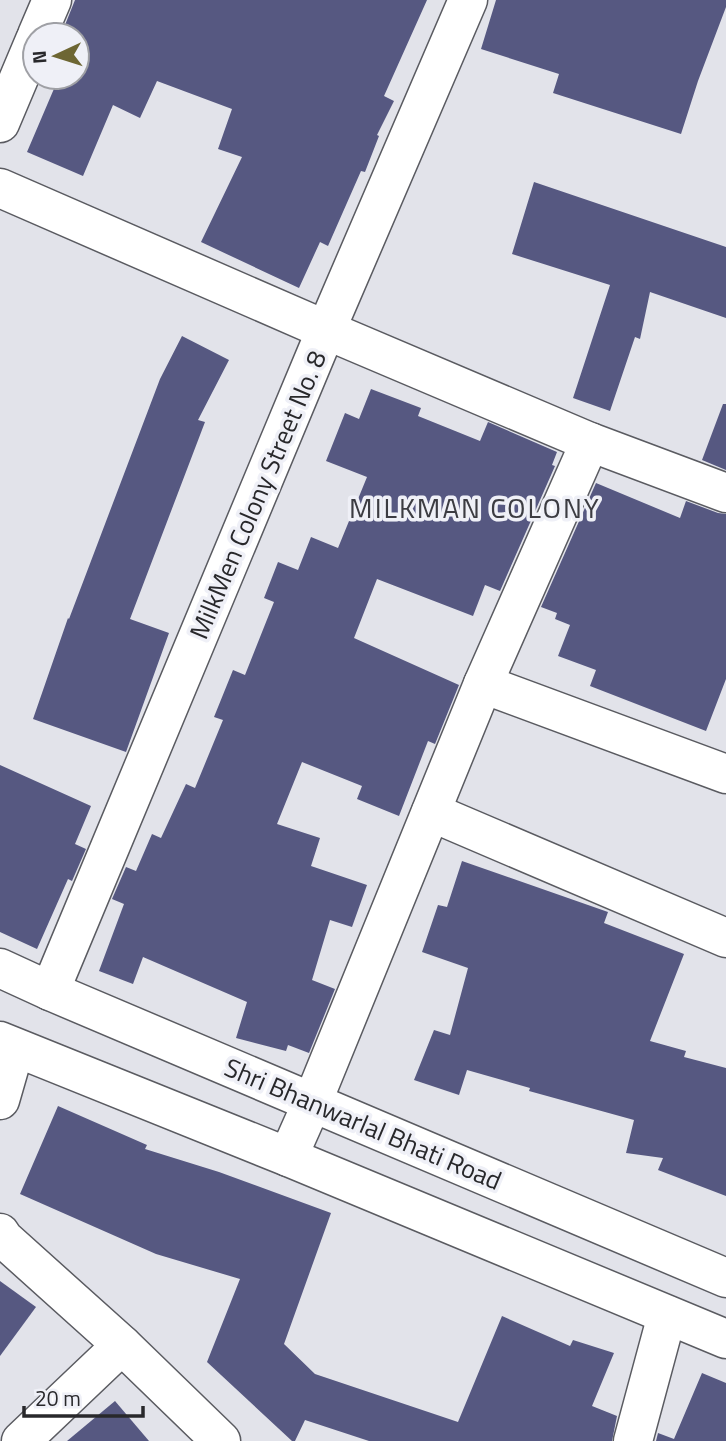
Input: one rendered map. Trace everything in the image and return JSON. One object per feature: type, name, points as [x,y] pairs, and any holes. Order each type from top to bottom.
[{"type":"street","points":[[43,21],[52,0]]},
{"type":"street","name":"MilkMen Colony Street No. 8","points":[[50,991],[468,0]]},
{"type":"street","points":[[0,123],[21,73]]},
{"type":"street","points":[[0,188],[590,442],[726,493]]},
{"type":"street","points":[[288,1157],[483,684],[590,442]]},
{"type":"street","points":[[483,684],[726,774]]},
{"type":"street","points":[[431,812],[726,938]]},
{"type":"street","name":"Shri Bhanwarlal Bhati Road","points":[[0,968],[312,1103],[725,1274]]},
{"type":"street","points":[[0,1100],[7,1045],[288,1157],[726,1339]]},
{"type":"street","points":[[0,1233],[221,1441]]},
{"type":"street","points":[[633,1441],[667,1315]]},
{"type":"street","points":[[21,1441],[122,1345]]},
{"type":"building","points":[[75,0],[427,0],[384,96],[394,101],[377,135],[379,136],[365,172],[361,171],[328,246],[320,242],[299,288],[201,242],[242,157],[218,149],[232,109],[157,81],[140,118],[113,105],[83,176],[27,152],[53,91],[91,91],[91,21],[67,21]]},
{"type":"building","points":[[496,0],[726,0],[726,7],[681,134],[553,93],[559,74],[481,49]]},
{"type":"building","points":[[534,182],[726,247],[726,318],[650,292],[640,339],[635,337],[610,411],[573,398],[610,285],[512,254]]},
{"type":"building","points":[[182,336],[229,360],[198,420],[205,422],[130,619],[169,633],[126,752],[33,719],[68,618],[160,379]]},
{"type":"building","points":[[371,389],[421,408],[418,416],[480,441],[488,422],[557,452],[552,465],[555,466],[500,591],[485,585],[473,616],[377,579],[354,638],[459,685],[435,744],[428,741],[399,816],[357,799],[362,786],[302,762],[277,824],[320,838],[311,866],[367,885],[352,927],[330,920],[312,980],[335,989],[309,1053],[288,1045],[286,1051],[236,1038],[247,1002],[143,957],[133,984],[99,971],[124,904],[112,899],[126,867],[136,871],[152,834],[161,838],[186,784],[195,788],[223,720],[214,717],[233,670],[245,675],[274,602],[264,598],[278,562],[298,570],[311,537],[338,548],[367,477],[326,461],[345,413],[359,419]]},
{"type":"building","points":[[723,404],[726,404],[726,470],[702,460]]},
{"type":"building","points":[[596,483],[680,518],[686,501],[726,514],[726,679],[706,731],[590,686],[596,670],[558,656],[570,625],[555,619],[557,613],[541,607]]},
{"type":"building","points":[[0,765],[91,806],[75,844],[86,849],[72,881],[68,879],[37,949],[0,932]]},
{"type":"building","points":[[462,861],[608,912],[604,923],[684,954],[650,1041],[686,1051],[684,1057],[726,1068],[726,1196],[658,1170],[663,1158],[626,1153],[634,1120],[529,1091],[530,1088],[467,1070],[459,1095],[414,1080],[434,1030],[450,1035],[468,968],[422,952],[438,905],[447,907]]},
{"type":"building","points":[[58,1106],[147,1145],[145,1149],[219,1172],[331,1213],[284,1344],[315,1374],[458,1422],[502,1316],[570,1346],[573,1340],[614,1353],[592,1406],[617,1416],[612,1441],[369,1441],[305,1420],[295,1441],[292,1441],[207,1362],[240,1279],[156,1254],[20,1194]]},
{"type":"building","points":[[0,1281],[36,1307],[0,1356]]},
{"type":"building","points":[[702,1373],[726,1383],[726,1441],[656,1441],[658,1433],[674,1439]]},
{"type":"building","points":[[115,1401],[149,1441],[67,1441]]},
{"type":"district","name":"MILKMAN COLONY","points":[[475,508]]}]
